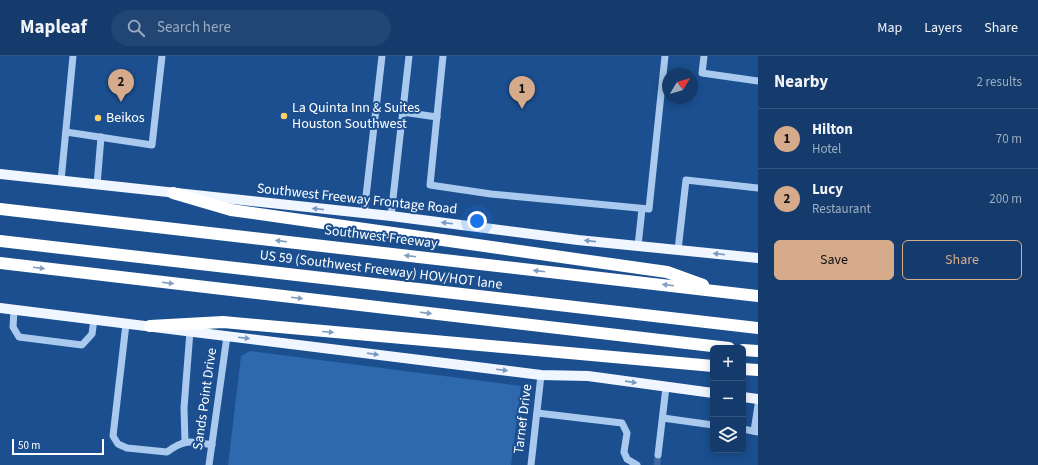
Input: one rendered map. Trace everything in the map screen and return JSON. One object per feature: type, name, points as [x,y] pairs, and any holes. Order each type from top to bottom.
[{"type":"highway","points":[[173,193],[231,210],[667,272],[721,292]]},
{"type":"highway","name":"Southwest Freeway","points":[[0,209],[758,296]]},
{"type":"highway","name":"US 59 (Southwest Freeway) HOV/HOT lane","points":[[0,241],[758,328]]},
{"type":"highway","points":[[0,263],[710,346]]},
{"type":"highway","points":[[150,326],[223,322],[710,366]]},
{"type":"highway","points":[[746,350],[758,351]]},
{"type":"highway","points":[[746,369],[758,370]]},
{"type":"main road","name":"Southwest Freeway Frontage Road","points":[[0,174],[391,216],[638,246],[758,258]]},
{"type":"main road","points":[[0,308],[541,375],[588,376],[710,393]]},
{"type":"main road","points":[[746,397],[758,399]]},
{"type":"street","points":[[61,181],[73,56]]},
{"type":"street","points":[[66,132],[152,145],[162,56]]},
{"type":"street","points":[[364,214],[382,56]]},
{"type":"street","points":[[391,216],[409,56]]},
{"type":"street","points":[[443,56],[430,185],[491,194],[642,209],[649,209],[665,56]]},
{"type":"street","points":[[704,56],[702,73],[758,81]]},
{"type":"street","points":[[402,112],[436,117]]},
{"type":"street","points":[[97,185],[101,137]]},
{"type":"street","points":[[678,250],[686,180],[758,188]]},
{"type":"street","points":[[638,246],[642,209]]},
{"type":"street","points":[[14,310],[13,327],[19,337],[82,345],[92,334],[94,320]]},
{"type":"street","points":[[126,324],[113,436],[118,444],[128,448],[167,452],[178,444],[184,442],[212,445]]},
{"type":"street","points":[[184,442],[184,408],[190,331]]},
{"type":"street","name":"Sands Point Drive","points":[[209,465],[227,336]]},
{"type":"street","name":"Tarnef Drive","points":[[530,465],[541,375]]},
{"type":"street","points":[[658,455],[666,387]]},
{"type":"street","points":[[746,429],[756,431],[758,405]]},
{"type":"street","points":[[537,413],[622,423],[627,433],[624,452],[627,459],[637,465]]},
{"type":"street","points":[[663,418],[710,425]]},
{"type":"shaded area","points":[[250,351],[521,386],[511,465],[228,465],[241,356]]},
{"type":"tunnel","points":[[657,465],[658,455]]},
{"type":"place","name":"Lucy","points":[[121,102]]},
{"type":"place","name":"Hilton","points":[[522,109]]},
{"type":"place","name":"La Quinta Inn & Suites Houston Southwest","points":[[284,116]]},
{"type":"place","name":"Beikos","points":[[98,118]]}]
